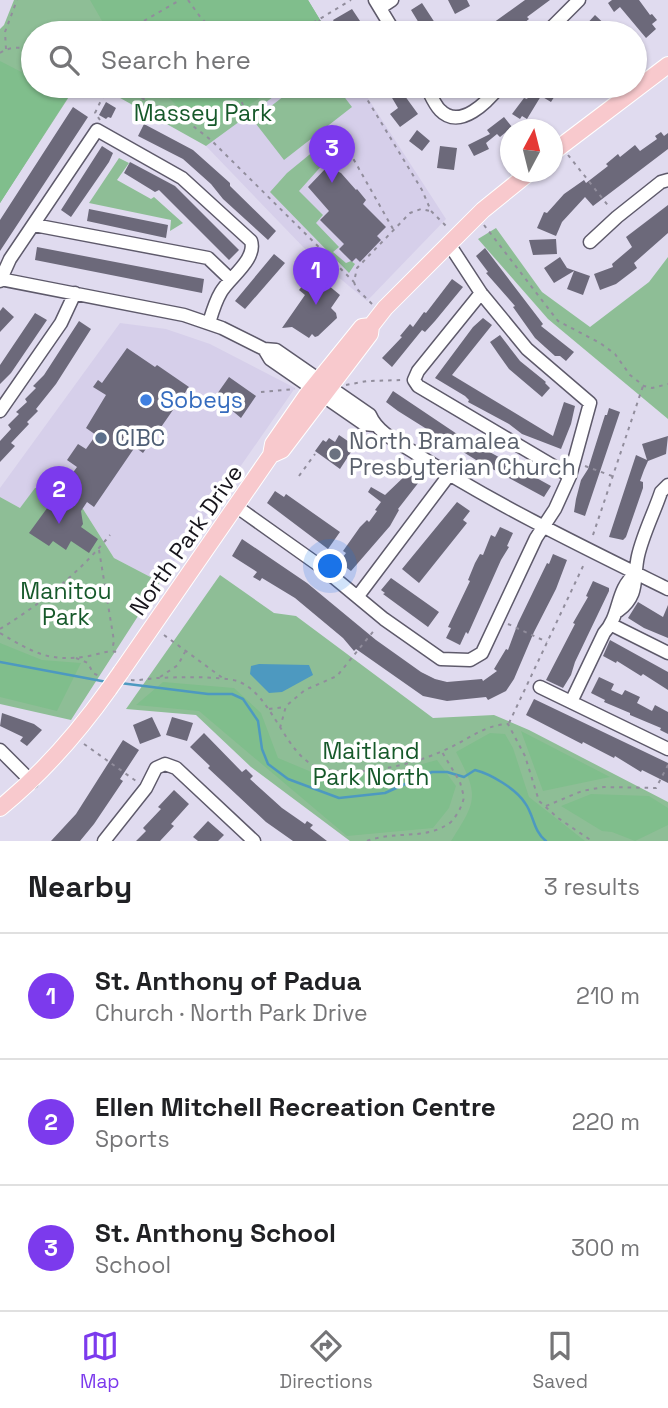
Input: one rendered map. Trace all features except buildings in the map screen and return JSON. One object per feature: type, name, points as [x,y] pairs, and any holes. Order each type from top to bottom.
[{"type":"main road","points":[[647,81],[668,65]]},
{"type":"main road","points":[[563,144],[624,98]]},
{"type":"main road","name":"North Park Drive","points":[[0,808],[32,782],[74,737],[236,507],[271,455],[273,444],[320,387],[362,327],[376,319],[449,236],[518,182]]},
{"type":"street","points":[[388,21],[377,4],[392,0]]},
{"type":"street","points":[[558,21],[579,0]]},
{"type":"street","points":[[433,98],[440,111],[452,117],[464,117],[490,98]]},
{"type":"street","points":[[209,323],[218,297],[250,256],[253,246],[251,242],[182,178],[97,130],[10,259],[0,280],[162,310],[209,323],[264,349],[276,350],[364,424],[374,425],[449,475],[543,527],[668,589]]},
{"type":"street","points":[[590,242],[617,216],[661,182],[668,180]]},
{"type":"street","points":[[34,225],[208,258],[230,279]]},
{"type":"street","points":[[236,507],[441,659],[470,660],[482,653],[570,476],[590,403],[527,349],[481,293],[449,236]]},
{"type":"street","points":[[0,411],[61,323],[75,293]]},
{"type":"street","points":[[481,293],[418,371],[414,380],[418,386],[570,476]]},
{"type":"street","points":[[358,596],[449,475]]},
{"type":"street","points":[[571,702],[604,633],[618,611],[626,605],[636,585],[639,553],[661,492],[668,485]]},
{"type":"street","points":[[611,625],[668,653]]},
{"type":"street","points":[[540,687],[668,749]]},
{"type":"street","points":[[0,750],[32,782]]},
{"type":"street","points":[[104,841],[146,788],[156,768],[165,764],[176,768],[252,840]]},
{"type":"path","points":[[6,49],[5,32],[17,0]]},
{"type":"path","points":[[144,21],[180,0]]},
{"type":"path","points":[[188,0],[205,21]]},
{"type":"path","points":[[318,20],[351,0]]},
{"type":"path","points":[[0,53],[6,49],[21,48]]},
{"type":"path","points":[[97,130],[101,122],[95,113],[102,98]]},
{"type":"path","points":[[142,98],[189,123],[268,193],[354,282],[376,319]]},
{"type":"path","points":[[240,98],[244,108]]},
{"type":"path","points":[[366,98],[422,190],[431,211],[449,236]]},
{"type":"path","points":[[341,137],[394,230]]},
{"type":"path","points":[[563,156],[617,216]]},
{"type":"path","points":[[354,282],[356,268],[410,213],[421,209],[431,211]]},
{"type":"path","points":[[477,216],[558,321],[615,354],[630,374],[644,386],[652,388],[668,384]]},
{"type":"path","points":[[261,392],[367,381],[414,380]]},
{"type":"path","points":[[593,535],[644,386]]},
{"type":"path","points":[[299,476],[315,454]]},
{"type":"path","points":[[350,462],[367,472]]},
{"type":"path","points":[[574,462],[613,476]]},
{"type":"path","points":[[110,535],[80,570],[0,631],[35,653],[65,659],[113,650],[132,656]]},
{"type":"path","points":[[99,548],[114,641],[113,650]]},
{"type":"path","points":[[508,724],[585,562]]},
{"type":"path","points":[[268,709],[286,706],[305,690],[337,676],[384,619]]},
{"type":"path","points":[[498,619],[547,642]]},
{"type":"path","points":[[154,627],[225,679]]},
{"type":"path","points":[[186,651],[178,665],[159,678],[225,679],[246,686],[268,709],[306,761],[319,768],[337,771],[383,768],[442,752],[478,732],[498,724],[508,724]]},
{"type":"path","points":[[76,658],[88,663],[90,656]]},
{"type":"path","points":[[280,728],[286,706]]},
{"type":"path","points":[[508,724],[525,755],[539,802],[592,841]]},
{"type":"path","points":[[74,737],[146,788]]},
{"type":"path","points":[[441,834],[463,804],[463,789],[442,752]]},
{"type":"path","points":[[545,807],[582,791],[604,787],[656,788],[668,765]]},
{"type":"path","points":[[367,841],[374,838],[406,840]]},
{"type":"shaded area","points":[[272,98],[368,98],[446,219],[367,301],[307,251],[206,146]]},
{"type":"shaded area","points":[[120,323],[166,329],[210,344],[295,388],[160,582],[114,558],[83,509],[20,508],[0,497],[0,488]]},
{"type":"green space","name":"Massey Park","points":[[14,0],[308,0],[321,21],[21,21],[21,98],[68,98],[0,203],[0,29]]},
{"type":"green space","points":[[90,0],[308,0],[321,21],[102,21]]},
{"type":"green space","points":[[0,61],[21,72],[21,98],[67,98],[0,203]]},
{"type":"green space","name":"Massey Park","points":[[120,98],[272,98],[206,146]]},
{"type":"green space","points":[[169,98],[260,98],[216,126],[180,109]]},
{"type":"green space","points":[[281,98],[345,98],[352,107],[284,160],[253,120]]},
{"type":"green space","points":[[331,137],[343,154],[332,166],[325,162],[299,191],[323,215],[316,223],[339,247],[333,252],[346,263],[351,261],[355,264],[349,273],[270,192],[287,173]]},
{"type":"green space","points":[[119,158],[129,163],[117,180],[151,199],[154,197],[183,223],[170,231],[171,220],[89,203]]},
{"type":"green space","points":[[496,228],[542,292],[590,327],[649,282],[668,257],[668,419],[548,319],[478,239]]},
{"type":"green space","name":"Manitou Park","points":[[51,487],[83,509],[114,558],[160,582],[71,720],[0,704],[0,497],[20,508],[35,488]]},
{"type":"green space","name":"Maitland Park North","points":[[220,575],[274,613],[296,616],[433,718],[494,715],[529,730],[668,802],[668,841],[350,841],[251,767],[196,715],[126,709]]},
{"type":"green space","points":[[0,643],[42,660],[81,663],[57,711],[0,697]]},
{"type":"green space","points":[[163,682],[234,688],[261,713],[278,758],[321,776],[393,772],[437,760],[456,786],[449,808],[433,828],[347,836],[199,711],[136,705]]},
{"type":"green space","points":[[521,731],[610,777],[543,791]]},
{"type":"green space","points":[[490,733],[505,734],[513,748],[529,797],[585,841],[451,841],[466,816],[472,798],[469,779],[456,752]]},
{"type":"green space","points":[[591,794],[649,796],[668,808],[668,825],[635,841],[602,831],[561,806]]},
{"type":"water","points":[[309,665],[313,675],[282,692],[269,693],[250,674],[251,666]]},
{"type":"waterway","points":[[0,662],[107,682]]},
{"type":"waterway","points":[[120,683],[208,694],[232,694],[243,699],[258,721],[262,749],[268,764],[288,779],[339,798],[385,793],[432,772],[447,772],[464,777],[475,770],[481,772],[516,792],[528,808],[538,833],[546,841]]},
{"type":"place","name":"St. Anthony School","points":[[332,183]]},
{"type":"place","name":"St. Anthony of Padua","points":[[316,305]]},
{"type":"place","name":"Sobeys","points":[[146,400]]},
{"type":"place","name":"CIBC","points":[[101,438]]},
{"type":"place","name":"North Bramalea Presbyterian Church","points":[[335,454]]},
{"type":"place","name":"Ellen Mitchell Recreation Centre","points":[[59,524]]}]
